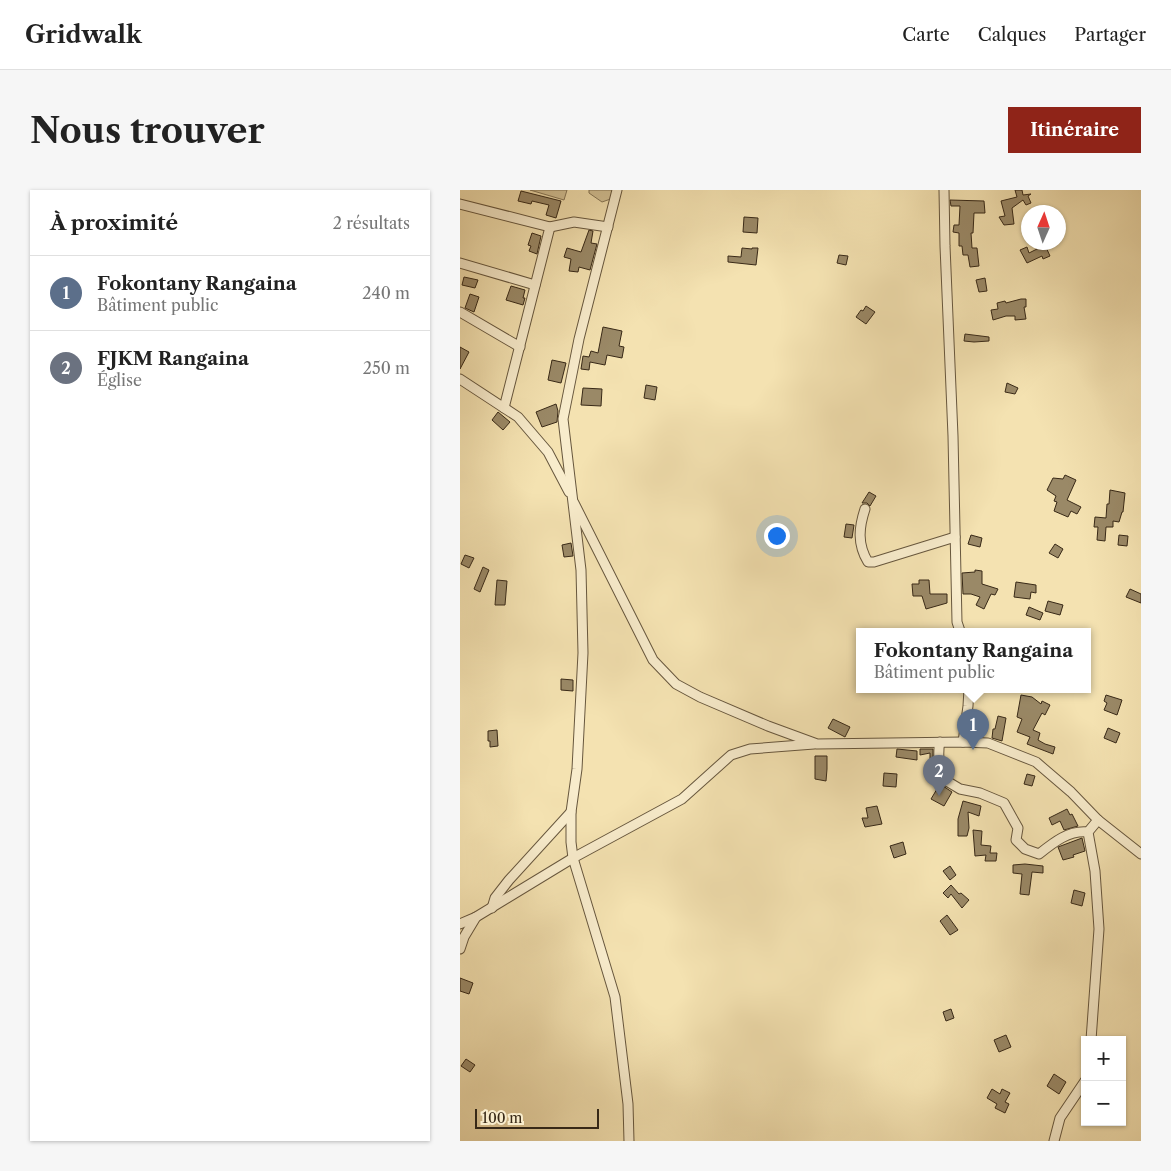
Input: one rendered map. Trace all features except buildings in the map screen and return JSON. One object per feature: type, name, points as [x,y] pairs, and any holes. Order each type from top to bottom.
[{"type":"street","points":[[618,190],[579,339],[563,419],[580,570],[583,653],[577,769],[571,812],[571,842],[573,858],[615,997],[628,1104],[629,1141]]},
{"type":"street","points":[[944,190],[953,436],[957,622],[959,628]]},
{"type":"street","points":[[460,204],[550,227],[574,222],[608,227]]},
{"type":"street","points":[[504,408],[550,227]]},
{"type":"street","points":[[460,263],[535,285]]},
{"type":"street","points":[[460,312],[520,347]]},
{"type":"street","points":[[460,379],[518,417],[548,452],[653,660],[676,684],[700,697],[768,726],[817,744]]},
{"type":"street","points":[[865,509],[860,524],[860,534],[864,556],[868,562],[874,562],[955,537]]},
{"type":"street","points":[[963,742],[969,693]]},
{"type":"street","points":[[940,742],[940,777],[960,790],[980,793],[1004,803],[1018,828],[1016,840],[1025,849],[1040,854],[1055,840],[1079,831],[1088,832]]},
{"type":"street","points":[[460,924],[492,908],[573,858],[682,800],[731,755],[750,749],[817,744],[988,743],[1036,762],[1071,792],[1098,820],[1141,854]]},
{"type":"street","points":[[492,908],[495,898],[509,880],[571,812]]},
{"type":"street","points":[[1091,1036],[1099,929],[1095,871],[1088,832],[1098,820]]},
{"type":"street","points":[[460,949],[464,937],[476,917]]},
{"type":"street","points":[[1054,1141],[1060,1118],[1081,1088]]},
{"type":"shaded area","points":[[530,190],[567,190],[564,200]]},
{"type":"shaded area","points":[[589,190],[621,190],[619,196],[602,202],[589,193]]},
{"type":"place","name":"Fokontany Rangaina","points":[[973,750]]},
{"type":"place","name":"FJKM Rangaina","points":[[939,796]]}]
